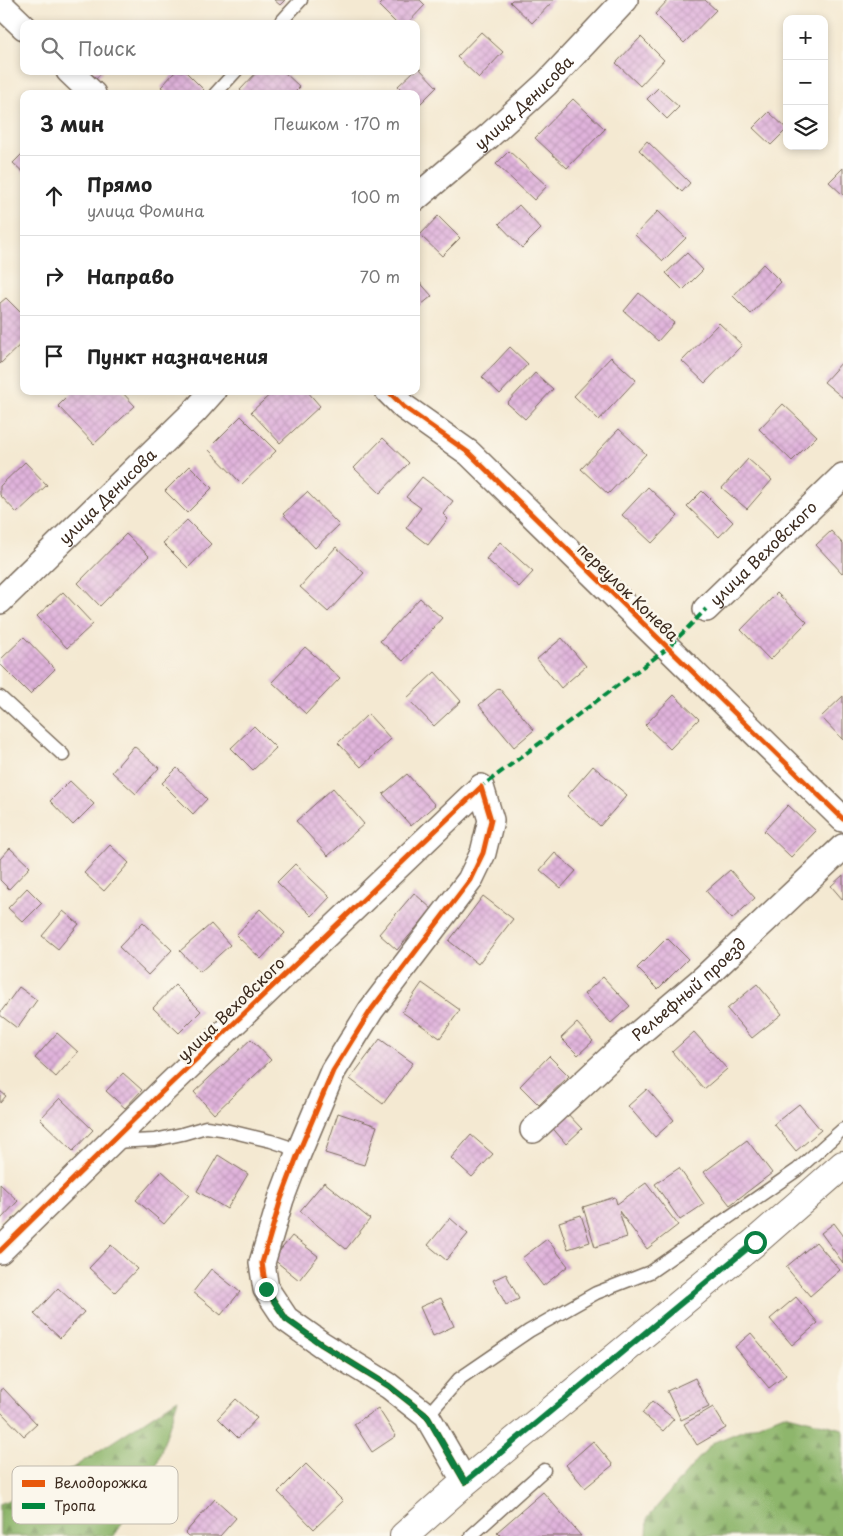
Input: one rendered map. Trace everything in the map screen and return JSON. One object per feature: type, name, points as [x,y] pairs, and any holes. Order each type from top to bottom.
[{"type":"street","name":"улица Денисова","points":[[420,195],[546,84],[625,0]]},
{"type":"street","points":[[0,4],[20,23]]},
{"type":"street","points":[[74,75],[89,90]]},
{"type":"street","name":"улица Денисова","points":[[0,600],[209,395]]},
{"type":"street","name":"переулок Конева","points":[[392,395],[404,406],[470,453],[843,820]]},
{"type":"street","name":"улица Веховского","points":[[706,609],[843,476]]},
{"type":"street","name":"улица Веховского","points":[[0,1251],[162,1092],[481,787],[491,820],[483,853],[470,880],[370,1010],[333,1071],[298,1154]]},
{"type":"street","name":"Рельефный проезд","points":[[533,1130],[617,1052],[704,978],[843,848]]},
{"type":"street","points":[[298,1154],[271,1229],[262,1263],[266,1289],[286,1319],[321,1344],[389,1386],[427,1416],[465,1482]]},
{"type":"street","points":[[404,1536],[465,1482],[755,1242],[843,1165]]},
{"type":"lane","points":[[283,20],[301,0]]},
{"type":"lane","points":[[219,90],[232,75]]},
{"type":"lane","points":[[0,697],[63,755]]},
{"type":"lane","points":[[111,1142],[155,1140],[206,1127],[271,1141],[286,1146],[298,1154]]},
{"type":"lane","points":[[427,1416],[459,1379],[529,1331],[596,1293],[650,1272],[796,1170],[843,1128]]},
{"type":"lane","points":[[471,1536],[544,1470]]},
{"type":"green space","points":[[178,1399],[156,1466],[76,1466]]},
{"type":"green space","points":[[784,1414],[843,1429],[843,1536],[647,1536],[648,1517],[712,1443]]},
{"type":"green space","points":[[12,1498],[12,1524],[121,1524],[114,1536],[0,1536],[0,1504]]},
{"type":"building","points":[[274,0],[285,0],[280,5]]},
{"type":"building","points":[[385,0],[420,0],[425,5],[411,20],[393,20],[379,6]]},
{"type":"building","points":[[512,0],[554,0],[532,23],[510,2]]},
{"type":"building","points":[[668,0],[705,0],[716,10],[684,43],[655,14]]},
{"type":"building","points":[[481,32],[503,52],[479,78],[457,57]]},
{"type":"building","points":[[641,37],[664,60],[640,86],[616,63]]},
{"type":"building","points":[[420,69],[437,87],[420,104],[420,90],[402,90],[398,86],[410,75],[420,75]]},
{"type":"building","points":[[86,75],[99,75],[93,82]]},
{"type":"building","points":[[172,75],[189,75],[204,90],[164,90],[161,87]]},
{"type":"building","points":[[254,75],[287,75],[300,87],[297,90],[240,90]]},
{"type":"building","points":[[658,88],[679,107],[667,119],[647,99]]},
{"type":"building","points":[[573,99],[605,129],[567,168],[535,138]]},
{"type":"building","points":[[769,112],[783,125],[783,133],[771,145],[753,128]]},
{"type":"building","points":[[647,141],[690,183],[682,192],[639,150]]},
{"type":"building","points":[[509,151],[547,186],[534,200],[496,164]]},
{"type":"building","points":[[20,156],[20,169],[13,163]]},
{"type":"building","points":[[843,168],[843,195],[829,182]]},
{"type":"building","points":[[519,205],[541,229],[522,248],[499,224]]},
{"type":"building","points":[[658,211],[686,238],[663,261],[635,235]]},
{"type":"building","points":[[438,216],[460,238],[442,256],[420,235]]},
{"type":"building","points":[[687,253],[703,270],[683,290],[666,273]]},
{"type":"building","points":[[763,264],[781,282],[751,314],[733,296]]},
{"type":"building","points":[[420,282],[432,296],[420,306]]},
{"type":"building","points":[[639,293],[674,323],[658,341],[624,311]]},
{"type":"building","points":[[6,298],[20,312],[20,345],[0,364],[0,303]]},
{"type":"building","points":[[719,323],[742,345],[705,383],[682,361]]},
{"type":"building","points":[[510,347],[528,364],[500,394],[482,377]]},
{"type":"building","points":[[611,357],[636,380],[599,420],[574,396]]},
{"type":"building","points":[[843,361],[843,398],[824,382]]},
{"type":"building","points":[[535,373],[553,389],[525,419],[507,403]]},
{"type":"building","points":[[69,395],[125,395],[135,406],[94,444],[58,406]]},
{"type":"building","points":[[270,395],[310,395],[320,406],[280,443],[251,412]]},
{"type":"building","points":[[783,404],[817,436],[792,461],[759,429]]},
{"type":"building","points":[[241,416],[276,451],[242,484],[208,449]]},
{"type":"building","points":[[619,429],[646,454],[608,494],[581,469]]},
{"type":"building","points":[[383,438],[409,463],[380,493],[354,468]]},
{"type":"building","points":[[748,459],[772,480],[747,509],[722,488]]},
{"type":"building","points":[[25,462],[47,485],[17,513],[0,495],[0,486]]},
{"type":"building","points":[[190,466],[212,488],[187,513],[165,491]]},
{"type":"building","points":[[422,477],[453,501],[443,514],[448,519],[428,545],[406,528],[421,508],[406,497]]},
{"type":"building","points":[[648,487],[678,516],[652,543],[622,515]]},
{"type":"building","points":[[702,491],[733,522],[719,537],[687,506]]},
{"type":"building","points":[[307,492],[339,525],[315,548],[283,514]]},
{"type":"building","points":[[187,520],[211,544],[188,568],[163,543]]},
{"type":"building","points":[[831,531],[843,544],[842,573],[816,545]]},
{"type":"building","points":[[126,534],[149,556],[100,606],[78,583]]},
{"type":"building","points":[[500,542],[533,572],[519,587],[486,559]]},
{"type":"building","points":[[336,547],[364,573],[328,612],[300,587]]},
{"type":"building","points":[[63,592],[93,624],[67,648],[37,616]]},
{"type":"building","points":[[777,593],[807,622],[770,660],[741,630]]},
{"type":"building","points":[[420,598],[442,618],[403,661],[380,641]]},
{"type":"building","points":[[24,637],[55,669],[30,694],[0,664],[0,660]]},
{"type":"building","points":[[562,638],[586,666],[561,688],[537,659]]},
{"type":"building","points":[[305,647],[340,678],[306,714],[272,682]]},
{"type":"building","points":[[435,672],[461,701],[434,726],[407,698]]},
{"type":"building","points":[[499,688],[534,730],[514,747],[479,705]]},
{"type":"building","points":[[674,695],[699,719],[670,749],[645,725]]},
{"type":"building","points":[[843,696],[843,740],[821,717]]},
{"type":"building","points":[[368,714],[391,739],[361,767],[338,743]]},
{"type":"building","points":[[254,726],[276,748],[253,770],[231,748]]},
{"type":"building","points":[[134,746],[159,768],[136,794],[112,772]]},
{"type":"building","points":[[593,766],[627,795],[600,826],[567,796]]},
{"type":"building","points":[[177,768],[207,799],[193,814],[162,783]]},
{"type":"building","points":[[407,774],[435,805],[411,826],[383,794]]},
{"type":"building","points":[[70,781],[94,804],[73,825],[50,801]]},
{"type":"building","points":[[333,788],[364,824],[328,856],[296,821]]},
{"type":"building","points":[[788,805],[816,831],[791,857],[764,831]]},
{"type":"building","points":[[110,845],[129,863],[104,891],[84,873]]},
{"type":"building","points":[[10,848],[30,867],[9,889],[0,880],[0,859]]},
{"type":"building","points":[[555,853],[576,871],[561,888],[540,870]]},
{"type":"building","points":[[295,864],[330,897],[312,916],[277,882]]},
{"type":"building","points":[[730,870],[755,898],[732,919],[706,891]]},
{"type":"building","points":[[843,875],[843,900],[831,886]]},
{"type":"building","points":[[27,888],[42,903],[23,922],[8,908]]},
{"type":"building","points":[[414,893],[432,909],[397,950],[379,934]]},
{"type":"building","points":[[483,896],[513,919],[478,964],[449,941]]},
{"type":"building","points":[[260,909],[285,933],[261,959],[236,935]]},
{"type":"building","points":[[63,911],[79,924],[58,949],[42,936]]},
{"type":"building","points":[[143,922],[172,950],[148,975],[119,947]]},
{"type":"building","points":[[211,924],[230,945],[200,972],[180,951]]},
{"type":"building","points":[[667,938],[688,959],[658,989],[637,968]]},
{"type":"building","points":[[603,977],[630,1006],[611,1023],[584,994]]},
{"type":"building","points":[[422,983],[460,1010],[440,1038],[402,1012]]},
{"type":"building","points":[[757,984],[782,1014],[752,1038],[727,1009]]},
{"type":"building","points":[[175,985],[201,1011],[179,1033],[153,1008]]},
{"type":"building","points":[[19,987],[37,1000],[17,1028],[0,1013]]},
{"type":"building","points":[[577,1023],[593,1041],[578,1055],[561,1038]]},
{"type":"building","points":[[694,1032],[727,1069],[704,1089],[672,1052]]},
{"type":"building","points":[[57,1033],[78,1052],[56,1077],[35,1058]]},
{"type":"building","points":[[251,1039],[271,1060],[214,1114],[194,1092]]},
{"type":"building","points":[[380,1039],[413,1063],[383,1104],[350,1079]]},
{"type":"building","points":[[549,1056],[569,1076],[539,1105],[520,1086]]},
{"type":"building","points":[[123,1073],[142,1090],[125,1108],[106,1091]]},
{"type":"building","points":[[647,1089],[674,1120],[655,1137],[628,1106]]},
{"type":"building","points":[[0,1091],[6,1096],[0,1103]]},
{"type":"building","points":[[60,1098],[93,1130],[73,1151],[40,1119]]},
{"type":"building","points":[[799,1104],[821,1130],[796,1151],[774,1124]]},
{"type":"building","points":[[565,1111],[582,1129],[566,1144],[550,1125]]},
{"type":"building","points":[[338,1113],[377,1126],[364,1165],[325,1153]]},
{"type":"building","points":[[471,1135],[493,1154],[472,1177],[451,1158]]},
{"type":"building","points":[[747,1140],[772,1173],[730,1205],[704,1172]]},
{"type":"building","points":[[218,1155],[248,1174],[227,1209],[197,1191]]},
{"type":"building","points":[[679,1168],[704,1204],[680,1220],[655,1184]]},
{"type":"building","points":[[162,1171],[189,1195],[164,1224],[136,1200]]},
{"type":"building","points":[[324,1182],[370,1219],[346,1249],[300,1211]]},
{"type":"building","points":[[646,1183],[678,1225],[647,1249],[619,1211],[627,1237],[595,1247],[583,1207],[615,1197],[617,1204]]},
{"type":"building","points":[[0,1184],[18,1201],[0,1220]]},
{"type":"building","points":[[581,1215],[590,1242],[568,1249],[559,1222]]},
{"type":"building","points":[[450,1218],[468,1234],[446,1260],[428,1245]]},
{"type":"building","points":[[834,1223],[843,1235],[843,1263],[821,1233]]},
{"type":"building","points":[[292,1236],[318,1256],[299,1280],[273,1259]]},
{"type":"building","points":[[547,1239],[568,1266],[543,1286],[522,1258]]},
{"type":"building","points":[[816,1242],[840,1270],[810,1296],[786,1267]]},
{"type":"building","points":[[111,1245],[137,1269],[115,1292],[89,1268]]},
{"type":"building","points":[[211,1269],[240,1292],[221,1315],[193,1292]]},
{"type":"building","points":[[506,1274],[519,1299],[506,1305],[493,1280]]},
{"type":"building","points":[[58,1288],[84,1312],[60,1338],[34,1314]]},
{"type":"building","points":[[796,1297],[818,1323],[792,1345],[770,1319]]},
{"type":"building","points":[[441,1298],[454,1326],[433,1336],[420,1307]]},
{"type":"building","points":[[751,1333],[786,1375],[769,1388],[735,1347]]},
{"type":"building","points":[[695,1378],[709,1407],[681,1420],[667,1391]]},
{"type":"building","points":[[3,1388],[37,1424],[24,1436],[0,1411],[0,1390]]},
{"type":"building","points":[[236,1399],[257,1418],[238,1438],[218,1418]]},
{"type":"building","points":[[652,1401],[674,1419],[663,1431],[642,1413]]},
{"type":"building","points":[[713,1407],[726,1428],[697,1445],[684,1424]]},
{"type":"building","points":[[378,1408],[396,1436],[372,1452],[354,1424]]},
{"type":"building","points":[[593,1441],[613,1465],[585,1488],[566,1465]]},
{"type":"building","points":[[306,1464],[343,1501],[314,1529],[278,1492]]},
{"type":"building","points":[[543,1492],[581,1536],[501,1536],[497,1532]]},
{"type":"building","points":[[215,1499],[236,1518],[220,1536],[188,1536],[185,1533]]},
{"type":"marked path","points":[[478,789],[668,648],[706,609]]},
{"type":"cycle path","points":[[392,395],[404,407],[469,453],[843,819]]},
{"type":"cycle path","points":[[0,1251],[162,1092],[481,787],[491,820],[483,853],[470,880],[371,1010],[333,1071],[281,1199],[262,1263],[266,1289],[286,1319],[321,1344],[389,1386],[427,1416],[465,1482]]},
{"type":"route","points":[[266,1289],[286,1319],[321,1344],[389,1386],[427,1416],[465,1482],[755,1242]]}]
